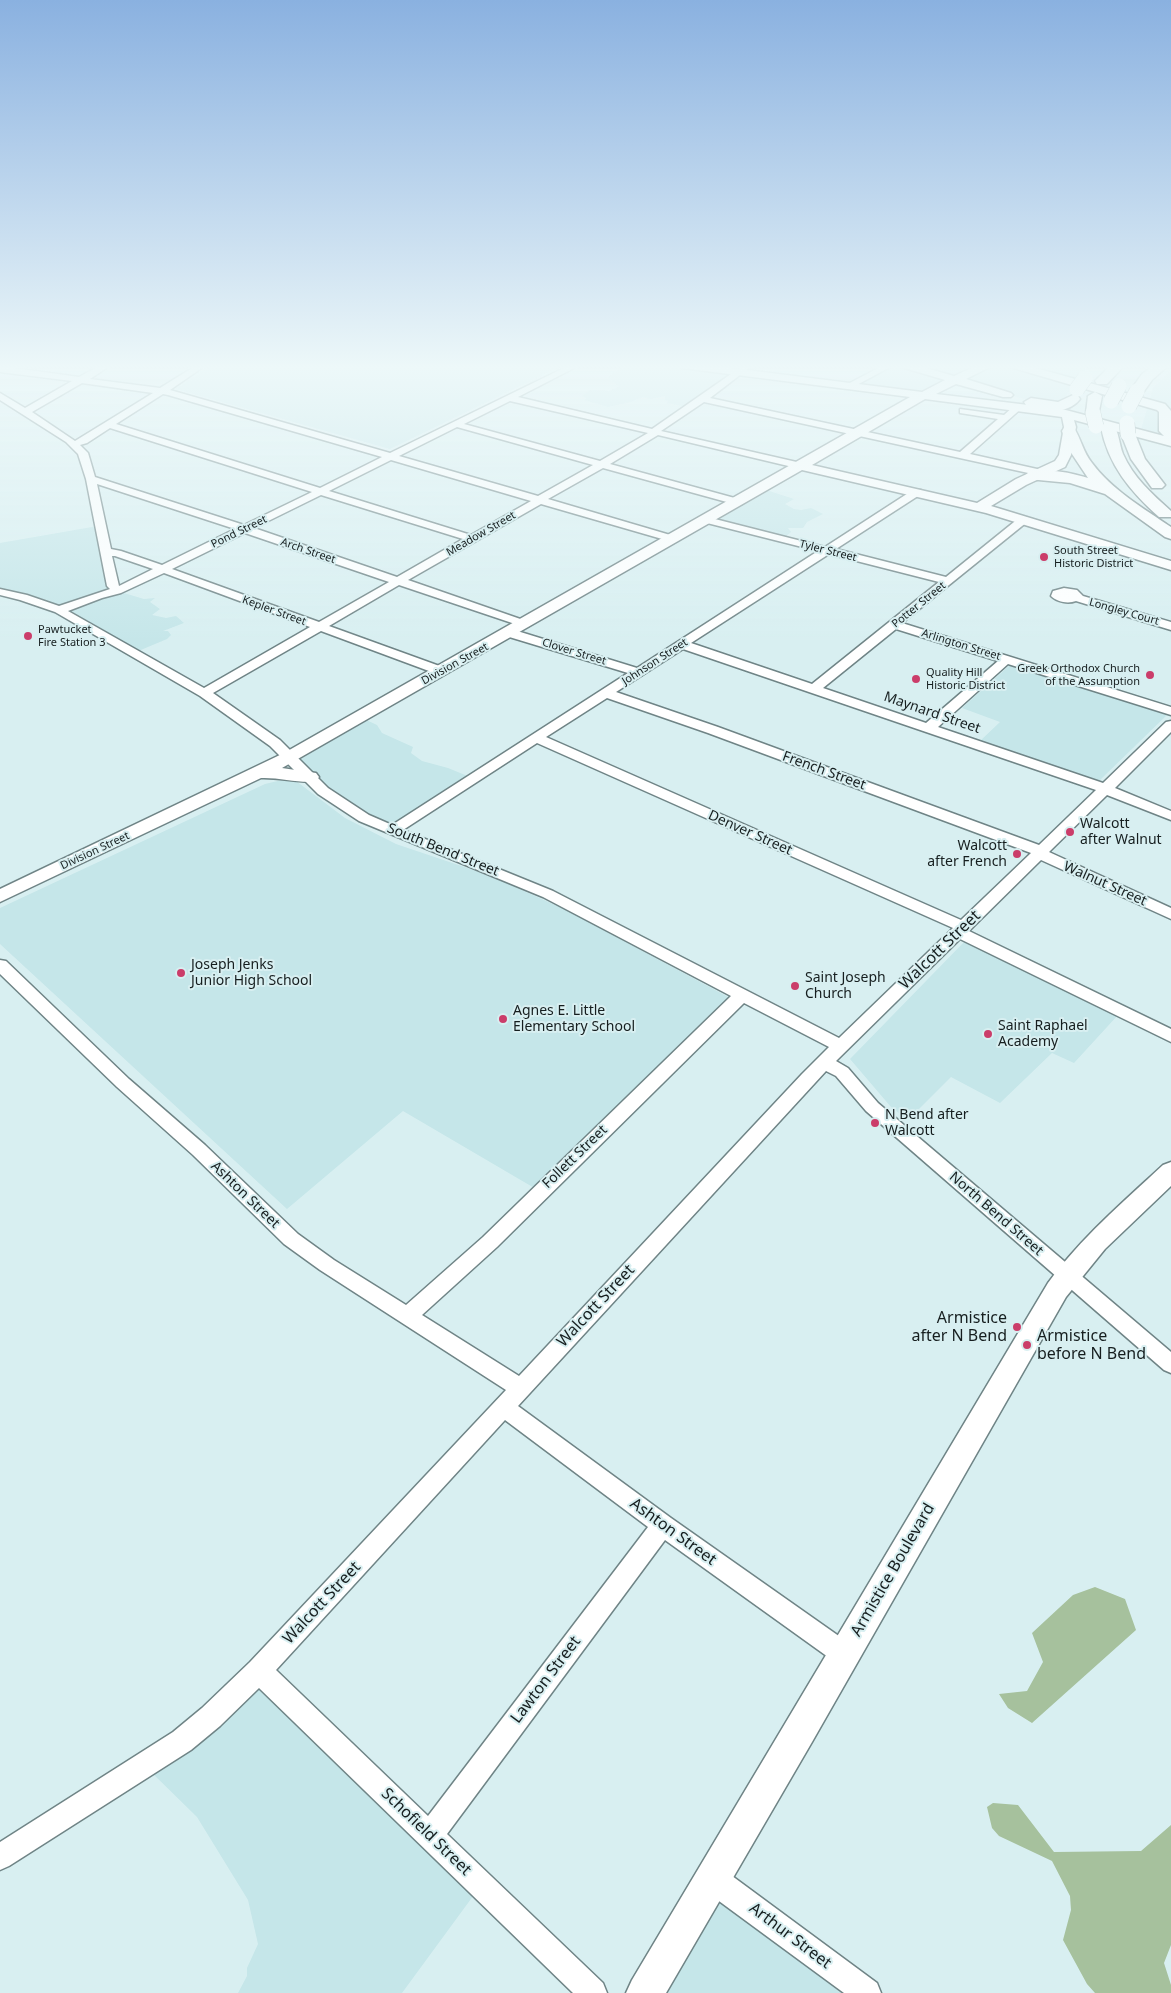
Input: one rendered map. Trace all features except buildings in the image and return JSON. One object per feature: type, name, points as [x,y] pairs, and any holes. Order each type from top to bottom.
[{"type":"highway","points":[[1080,458],[1096,478],[1171,534]]},
{"type":"highway","points":[[1118,458],[1135,485],[1171,519]]},
{"type":"highway","points":[[1138,458],[1150,477],[1169,496]]},
{"type":"highway","points":[[1037,474],[1068,478],[1114,493]]},
{"type":"main road","name":"Division Street","points":[[0,896],[290,757],[816,458]]},
{"type":"main road","points":[[980,507],[1037,474],[1054,468],[1064,458]]},
{"type":"main road","points":[[802,466],[980,507],[1171,566]]},
{"type":"main road","points":[[258,773],[276,772],[310,778]]},
{"type":"main road","name":"Armistice Boulevard","points":[[645,1993],[714,1880],[1066,1276],[1088,1251],[1171,1171]]},
{"type":"street","points":[[85,458],[91,479],[113,586],[117,591]]},
{"type":"street","points":[[216,458],[473,538]]},
{"type":"street","name":"Pond Street","points":[[65,613],[109,598],[117,591],[388,458]]},
{"type":"street","points":[[399,458],[673,539]]},
{"type":"street","points":[[574,458],[738,502]]},
{"type":"street","name":"Meadow Street","points":[[204,693],[615,458]]},
{"type":"street","points":[[768,458],[802,466]]},
{"type":"street","points":[[975,458],[1037,474]]},
{"type":"street","name":"Arch Street","points":[[91,479],[525,624]]},
{"type":"street","name":"Johnson Street","points":[[392,831],[917,492]]},
{"type":"street","name":"Tyler Street","points":[[707,520],[949,581]]},
{"type":"street","name":"Potter Street","points":[[814,689],[1024,520]]},
{"type":"street","name":"Kepler Street","points":[[106,552],[117,553],[163,569],[441,671]]},
{"type":"street","name":"South Bend Street","points":[[0,592],[23,597],[65,613],[204,693],[275,743],[323,791],[340,804],[392,831],[548,894],[840,1046]]},
{"type":"street","name":"Longley Court","points":[[1077,598],[1171,626]]},
{"type":"street","name":"Arlington Street","points":[[895,625],[1171,711]]},
{"type":"street","name":"Clover Street","points":[[510,633],[638,672]]},
{"type":"street","name":"Maynard Street","points":[[681,644],[1106,789],[1171,816]]},
{"type":"street","points":[[929,728],[1007,659]]},
{"type":"street","name":"French Street","points":[[606,693],[713,730],[1024,844],[1041,853]]},
{"type":"street","name":"Walcott Street","points":[[0,1857],[182,1741],[211,1717],[259,1671],[824,1062],[1171,726]]},
{"type":"street","name":"Denver Street","points":[[536,738],[961,930],[1171,1036]]},
{"type":"street","name":"Walnut Street","points":[[1041,853],[1047,858],[1171,914]]},
{"type":"street","name":"Ashton Street","points":[[0,964],[123,1083],[199,1150],[291,1239],[326,1265],[520,1388]]},
{"type":"street","name":"Follett Street","points":[[407,1316],[490,1242],[741,996]]},
{"type":"street","name":"North Bend Street","points":[[824,1062],[842,1072],[872,1107],[1066,1276],[1171,1364]]},
{"type":"street","name":"Ashton Street","points":[[504,1407],[662,1525],[844,1654]]},
{"type":"street","name":"Lawton Street","points":[[430,1835],[662,1525]]},
{"type":"street","name":"Schofield Street","points":[[259,1671],[592,1993]]},
{"type":"street","name":"Arthur Street","points":[[714,1880],[867,1993]]},
{"type":"shaded area","points":[[760,488],[794,499],[785,504],[794,509],[811,508],[823,514],[807,522],[803,528],[788,528],[791,532],[782,540],[703,519]]},
{"type":"shaded area","points":[[98,526],[107,588],[144,599],[155,598],[150,602],[160,609],[152,615],[166,618],[176,616],[184,623],[163,631],[168,631],[171,635],[167,639],[136,652],[69,615],[0,592],[0,543]]},
{"type":"shaded area","points":[[1010,665],[1167,715],[1099,781],[980,741],[1000,722],[962,708]]},
{"type":"shaded area","points":[[358,716],[377,725],[382,733],[413,747],[411,753],[422,761],[448,768],[470,777],[391,830],[365,818],[286,755]]},
{"type":"shaded area","points":[[286,779],[296,781],[345,818],[396,844],[491,876],[566,910],[730,998],[536,1189],[403,1111],[287,1209],[0,944],[0,908],[265,784]]},
{"type":"shaded area","name":"Saint Raphael Academy","points":[[965,941],[1118,1015],[1074,1063],[1052,1053],[1000,1103],[951,1077],[908,1120],[891,1107],[850,1059]]},
{"type":"shaded area","points":[[247,1665],[479,1888],[402,1993],[238,1993],[247,1976],[247,1968],[258,1944],[248,1900],[197,1817],[148,1769]]},
{"type":"shaded area","points":[[701,1889],[866,1993],[639,1993]]},
{"type":"green space","points":[[1095,1587],[1125,1599],[1136,1630],[1032,1723],[1008,1708],[999,1694],[1027,1691],[1043,1662],[1032,1633],[1073,1595]]},
{"type":"green space","points":[[993,1803],[1018,1805],[1054,1852],[1141,1851],[1171,1825],[1171,1945],[1164,1963],[1171,1985],[1171,1993],[1095,1993],[1087,1984],[1063,1940],[1071,1910],[1070,1896],[1052,1861],[999,1836],[992,1828],[987,1807]]},
{"type":"place","name":"South Street Historic District","points":[[1044,557]]},
{"type":"place","name":"Pawtucket Fire Station 3","points":[[28,636]]},
{"type":"place","name":"Greek Orthodox Church of the Assumption","points":[[1150,675]]},
{"type":"place","name":"Quality Hill Historic District","points":[[916,679]]},
{"type":"place","name":"Walcott after Walnut","points":[[1070,832]]},
{"type":"place","name":"Walcott after French","points":[[1017,854]]},
{"type":"place","name":"Joseph Jenks Junior High School","points":[[181,973]]},
{"type":"place","name":"Saint Joseph Church","points":[[795,986]]},
{"type":"place","name":"Agnes E. Little Elementary School","points":[[503,1019]]},
{"type":"place","name":"Saint Raphael Academy","points":[[988,1034]]},
{"type":"place","name":"N Bend after Walcott","points":[[875,1123]]},
{"type":"place","name":"Armistice after N Bend","points":[[1017,1327]]},
{"type":"place","name":"Armistice before N Bend","points":[[1027,1345]]}]
